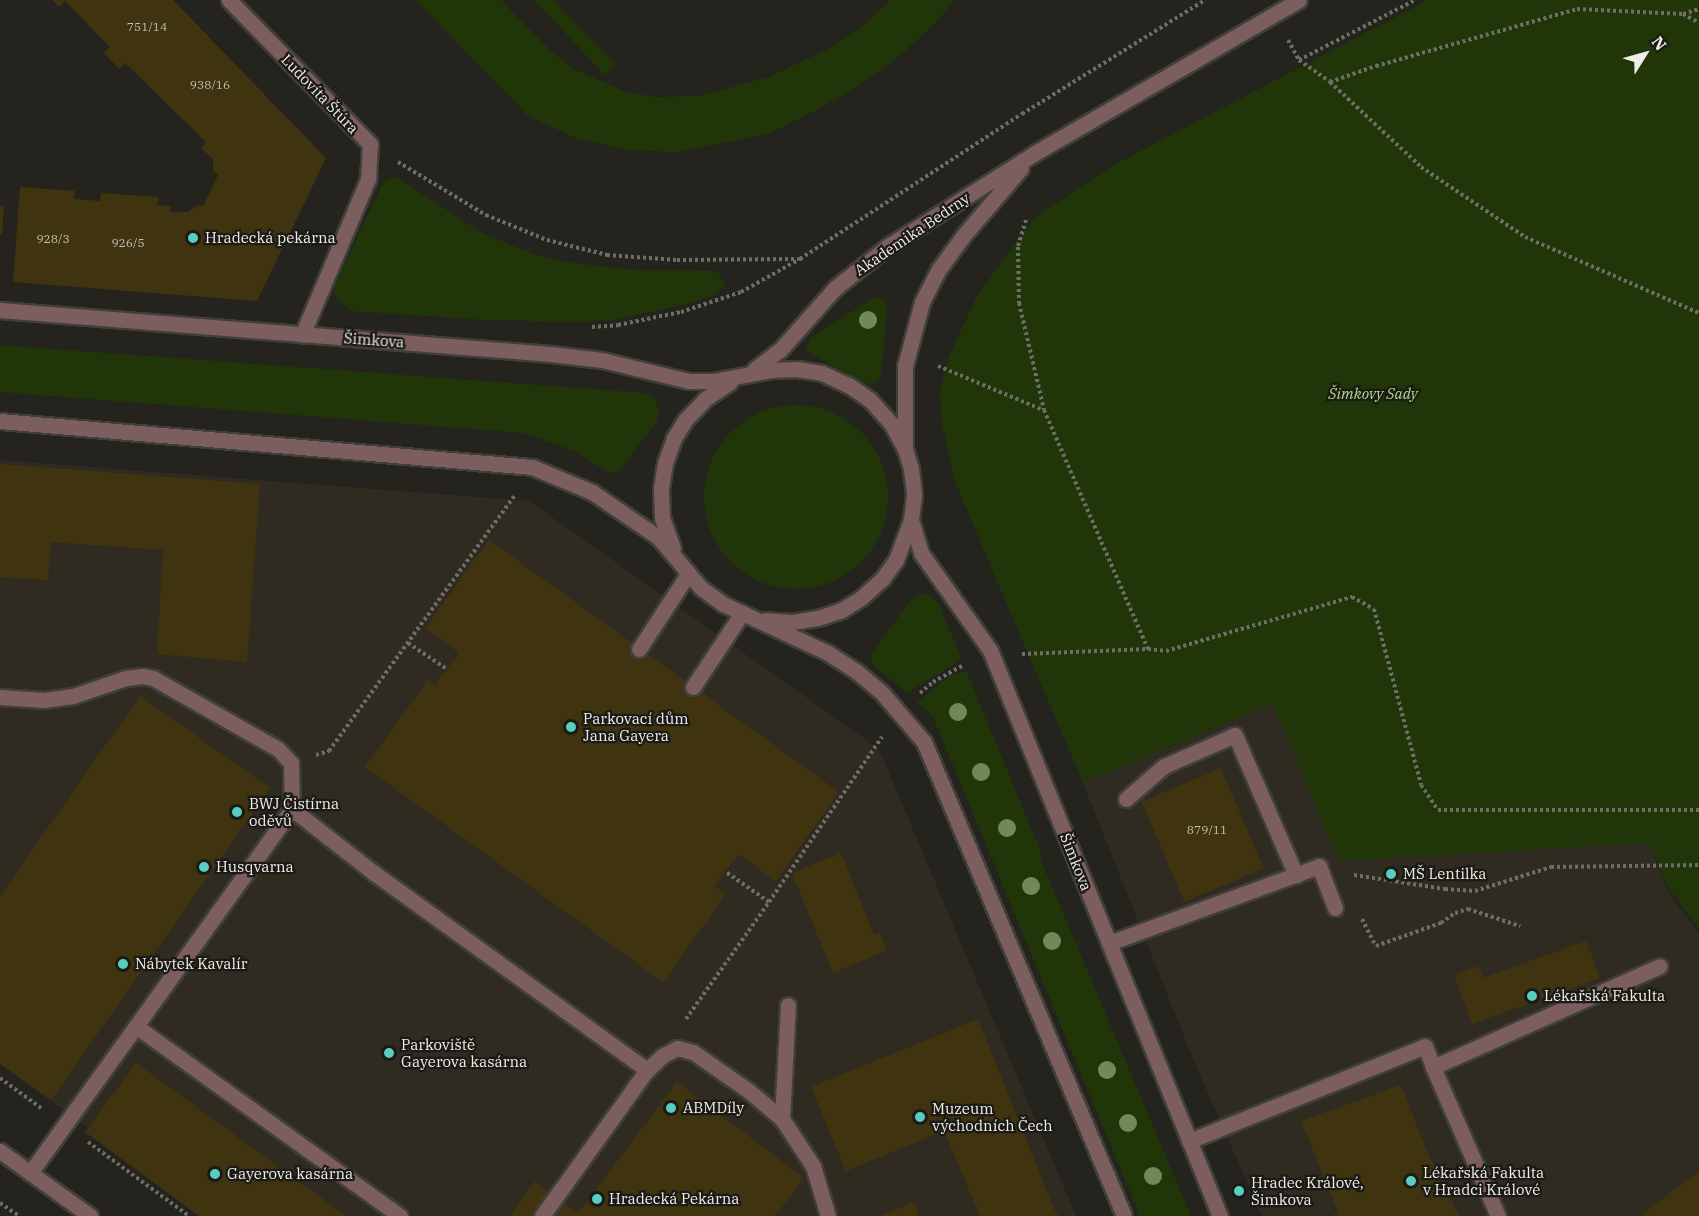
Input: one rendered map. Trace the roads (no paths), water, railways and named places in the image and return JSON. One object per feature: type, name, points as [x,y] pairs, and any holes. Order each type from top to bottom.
[{"type":"street","name":"Ludovíta Štúra","points":[[229,0],[370,144],[368,179],[302,335]]},
{"type":"street","name":"Akademika Bedrny","points":[[746,375],[773,357],[835,288],[917,227],[1035,153],[1299,0]]},
{"type":"street","name":"Akademika Bedrny","points":[[905,450],[905,366],[922,302],[939,269],[964,235],[992,199],[1035,153]]},
{"type":"street","name":"Šimkova","points":[[0,310],[602,360],[689,381],[714,381],[771,369],[797,369],[822,374],[850,386],[870,400],[891,423],[905,450],[911,469],[914,495],[911,520],[905,541],[882,579],[861,598],[842,610],[817,618],[791,622],[765,620],[742,613]]},
{"type":"street","name":"Šimkova","points":[[688,574],[670,544],[662,518],[661,488],[665,463],[674,438],[686,419],[705,399],[724,385],[746,375]]},
{"type":"street","name":"Šimkova","points":[[0,421],[532,467],[592,492],[658,537],[688,574],[723,604],[828,653],[856,671],[900,711],[924,742],[1124,1216]]},
{"type":"street","name":"Šimkova","points":[[911,520],[915,540],[925,560],[990,650],[1220,1216]]},
{"type":"street","points":[[639,649],[688,574]]},
{"type":"street","points":[[693,687],[742,613]]},
{"type":"street","points":[[0,697],[44,700],[63,698],[126,678],[153,678],[278,749],[291,763],[292,809],[30,1173]]},
{"type":"street","points":[[1126,799],[1164,766],[1235,735],[1296,875]]},
{"type":"street","points":[[292,809],[374,873],[647,1070]]},
{"type":"street","points":[[1109,943],[1319,866],[1335,908]]},
{"type":"street","points":[[1433,1067],[1660,966]]},
{"type":"street","points":[[782,1119],[788,1005]]},
{"type":"street","points":[[136,1026],[400,1216]]},
{"type":"street","points":[[1190,1141],[1425,1046],[1498,1216]]},
{"type":"street","points":[[542,1216],[647,1070],[662,1056],[677,1048],[693,1052],[749,1091],[782,1119],[813,1166],[828,1216]]},
{"type":"street","points":[[0,1151],[90,1216]]},
{"type":"place","name":"Hradecká pekárna","points":[[193,238]]},
{"type":"place","name":"Parkovací dům Jana Gayera","points":[[571,727]]},
{"type":"place","name":"BWJ Čistírna oděvů","points":[[237,812]]},
{"type":"place","name":"Husqvarna","points":[[204,867]]},
{"type":"place","name":"MŠ Lentilka","points":[[1391,874]]},
{"type":"place","name":"Nábytek Kavalír","points":[[123,964]]},
{"type":"place","name":"Lékařská Fakulta","points":[[1532,996]]},
{"type":"place","name":"Parkoviště Gayerova kasárna","points":[[389,1053]]},
{"type":"place","name":"ABMDíly","points":[[671,1108]]},
{"type":"place","name":"Muzeum východních Čech","points":[[920,1117]]},
{"type":"place","name":"Gayerova kasárna","points":[[215,1174]]},
{"type":"place","name":"Lékařská Fakulta v Hradci Králové","points":[[1411,1181]]},
{"type":"place","name":"Hradec Králové, Šimkova","points":[[1239,1191]]},
{"type":"place","name":"Hradecká Pekárna","points":[[597,1199]]},
{"type":"park label","name":"Šimkovy Sady","points":[[1373,394]]}]
